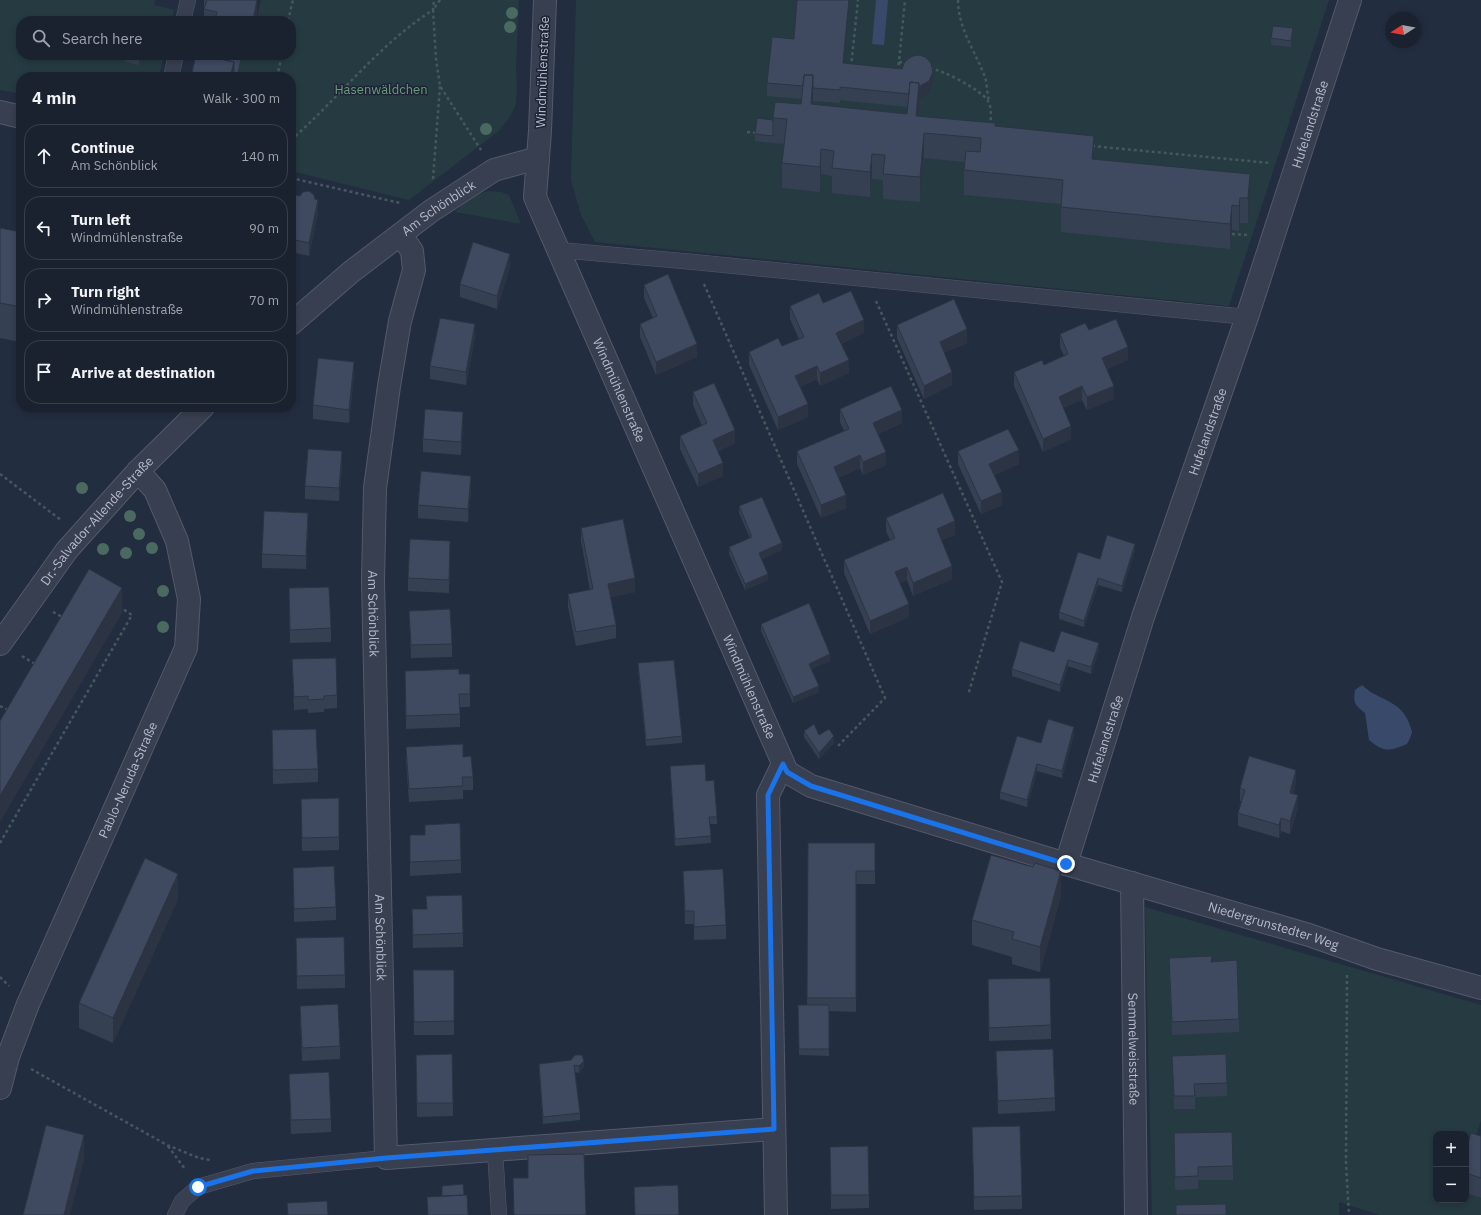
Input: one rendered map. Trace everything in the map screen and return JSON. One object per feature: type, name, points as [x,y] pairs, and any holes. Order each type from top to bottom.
[{"type":"street","name":"Windmühlenstraße","points":[[545,0],[535,197],[787,772],[811,786],[1066,864]]},
{"type":"street","name":"Hufelandstraße","points":[[1066,864],[1143,617],[1247,318],[1350,0]]},
{"type":"street","points":[[0,112],[16,116]]},
{"type":"street","name":"Am Schönblick","points":[[386,1158],[373,581],[376,480],[396,343],[400,321],[414,270],[412,251],[401,234],[431,211],[494,170],[538,158]]},
{"type":"street","points":[[296,320],[351,272],[401,234]]},
{"type":"street","name":"Dr.-Salvador-Allende-Straße","points":[[0,644],[67,550],[138,471],[198,412]]},
{"type":"street","name":"Pablo-Neruda-Straße","points":[[0,1088],[8,1057],[28,1004],[186,648],[189,599],[177,541],[155,490],[138,471]]},
{"type":"street","points":[[776,1215],[768,795],[783,764]]},
{"type":"street","name":"Niedergrunstedter Weg","points":[[1066,864],[1309,935],[1377,959],[1481,988]]},
{"type":"street","name":"Semmelweisstraße","points":[[1132,883],[1136,1215]]},
{"type":"street","points":[[386,1158],[774,1129]]},
{"type":"lane","points":[[184,16],[188,0]]},
{"type":"lane","points":[[172,72],[175,60]]},
{"type":"lane","points":[[559,250],[866,279],[1247,318]]},
{"type":"lane","points":[[495,1150],[499,1215]]},
{"type":"lane","points":[[175,1215],[182,1201],[198,1187],[253,1171],[386,1158]]},
{"type":"path","points":[[289,16],[293,0]]},
{"type":"path","points":[[431,211],[440,86],[436,59],[433,10],[434,0]]},
{"type":"path","points":[[296,136],[313,121],[383,49],[413,23],[433,10],[440,0]]},
{"type":"path","points":[[851,67],[858,0]]},
{"type":"path","points":[[898,72],[905,0]]},
{"type":"path","points":[[958,0],[958,8],[963,29],[985,79],[991,117],[990,130]]},
{"type":"path","points":[[278,72],[281,60]]},
{"type":"path","points":[[899,62],[912,63]]},
{"type":"path","points":[[929,67],[954,77],[981,94],[989,102]]},
{"type":"path","points":[[440,86],[494,170]]},
{"type":"path","points":[[747,132],[760,133]]},
{"type":"path","points":[[1090,146],[1265,163]]},
{"type":"path","points":[[296,179],[393,202]]},
{"type":"path","points":[[1232,234],[1242,235]]},
{"type":"path","points":[[694,262],[885,698],[838,746]]},
{"type":"path","points":[[866,279],[1002,582],[968,694]]},
{"type":"path","points":[[0,474],[81,535]]},
{"type":"path","points":[[0,843],[132,614],[119,607]]},
{"type":"path","points":[[58,614],[68,620]]},
{"type":"path","points":[[27,659],[41,667]]},
{"type":"path","points":[[0,706],[14,713]]},
{"type":"path","points":[[1347,948],[1346,1163],[1348,1215]]},
{"type":"path","points":[[0,977],[5,981]]},
{"type":"path","points":[[35,1072],[167,1145],[199,1158],[215,1162]]},
{"type":"path","points":[[167,1145],[187,1172]]},
{"type":"green space","points":[[0,0],[155,0],[154,5],[174,10],[173,16],[16,16],[16,60],[163,60],[160,72],[16,72],[16,93],[0,90]]},
{"type":"green space","name":"Hasenwäldchen","points":[[261,0],[519,0],[516,104],[511,115],[500,130],[409,200],[296,172],[296,72],[239,72],[242,60],[296,60],[296,16],[257,16]]},
{"type":"green space","points":[[576,0],[1329,0],[1229,306],[595,242],[581,215],[571,180]]},
{"type":"green space","points":[[489,191],[501,192],[509,195],[521,224],[455,212],[470,199]]},
{"type":"green space","points":[[1145,907],[1481,1005],[1481,1120],[1469,1159],[1469,1131],[1433,1131],[1433,1203],[1469,1203],[1469,1194],[1481,1198],[1481,1215],[1380,1215],[1339,1202],[1339,1215],[1152,1215]]},
{"type":"water","points":[[876,0],[888,0],[884,45],[872,44]]},
{"type":"water","points":[[1362,685],[1400,709],[1405,715],[1412,732],[1407,744],[1387,750],[1379,747],[1369,740],[1365,713],[1357,706],[1354,698],[1355,690]]},
{"type":"building","points":[[207,0],[257,0],[254,16],[216,16],[217,12],[204,9]]},
{"type":"building","points":[[797,0],[849,0],[843,63],[902,69],[904,63],[908,59],[919,55],[925,57],[931,63],[933,72],[929,81],[920,86],[919,95],[919,83],[910,82],[909,94],[840,87],[840,90],[813,88],[813,75],[804,75],[803,86],[767,83],[772,37],[794,39]]},
{"type":"building","points":[[1273,26],[1293,28],[1291,41],[1271,38]]},
{"type":"building","points":[[195,60],[225,60],[234,62],[231,72],[192,72]]},
{"type":"building","points":[[224,60],[241,60],[238,72],[234,72],[234,62]]},
{"type":"building","points":[[804,75],[813,75],[811,104],[907,114],[910,82],[919,83],[916,116],[995,123],[995,126],[1094,136],[1092,159],[1250,174],[1248,198],[1240,198],[1239,206],[1232,205],[1230,224],[1061,207],[1063,180],[964,170],[966,151],[980,152],[981,138],[924,133],[920,177],[883,174],[885,155],[872,154],[870,172],[832,168],[834,151],[821,149],[820,167],[782,163],[787,119],[773,118],[775,102],[801,104]]},
{"type":"building","points":[[757,118],[773,120],[773,136],[755,134]]},
{"type":"building","points":[[309,191],[314,195],[315,199],[318,200],[309,243],[296,240],[296,195],[300,196],[303,192]]},
{"type":"building","points":[[0,228],[16,231],[16,306],[0,303]]},
{"type":"building","points":[[473,242],[510,254],[497,296],[460,284]]},
{"type":"building","points":[[668,274],[697,344],[656,362],[640,324],[657,316],[644,285]]},
{"type":"building","points":[[851,291],[864,320],[836,333],[849,360],[820,373],[817,366],[795,376],[808,404],[778,417],[749,352],[778,338],[782,346],[804,337],[790,306],[819,293],[823,303]]},
{"type":"building","points":[[954,299],[967,329],[940,342],[952,372],[924,386],[897,325]]},
{"type":"building","points":[[440,318],[475,324],[466,372],[430,366]]},
{"type":"building","points":[[1116,319],[1128,347],[1102,358],[1114,386],[1087,397],[1082,386],[1059,397],[1071,426],[1043,439],[1014,372],[1042,360],[1044,365],[1068,354],[1060,334],[1085,323],[1089,330]]},
{"type":"building","points":[[318,358],[354,362],[349,410],[313,405]]},
{"type":"building","points":[[714,383],[735,430],[713,440],[723,463],[698,474],[680,436],[707,423],[693,392]]},
{"type":"building","points":[[891,386],[902,410],[873,423],[886,452],[863,462],[860,455],[834,467],[846,495],[821,505],[797,451],[849,429],[840,409]]},
{"type":"building","points":[[425,409],[463,412],[461,442],[423,439]]},
{"type":"building","points":[[1008,429],[1019,450],[989,464],[1002,492],[981,501],[958,451]]},
{"type":"building","points":[[308,449],[342,451],[339,488],[305,486]]},
{"type":"building","points":[[421,471],[471,476],[468,509],[418,505]]},
{"type":"building","points":[[943,493],[955,521],[937,529],[952,566],[913,583],[907,567],[895,572],[909,604],[870,621],[844,560],[895,538],[886,518]]},
{"type":"building","points":[[762,497],[782,543],[759,553],[768,574],[745,584],[729,547],[752,537],[739,506]]},
{"type":"building","points":[[264,511],[308,513],[306,556],[262,554]]},
{"type":"building","points":[[623,519],[635,578],[608,584],[616,625],[576,632],[568,594],[593,589],[581,528]]},
{"type":"building","points":[[1107,535],[1135,544],[1122,586],[1098,578],[1084,621],[1059,612],[1078,552],[1100,559]]},
{"type":"building","points":[[410,539],[450,541],[449,580],[408,578]]},
{"type":"building","points":[[89,569],[122,588],[0,796],[0,721]]},
{"type":"building","points":[[329,587],[331,628],[290,630],[289,588]]},
{"type":"building","points":[[809,603],[830,654],[809,664],[819,686],[793,697],[761,624]]},
{"type":"building","points":[[450,609],[452,644],[411,645],[409,611]]},
{"type":"building","points":[[1061,631],[1099,643],[1091,667],[1068,660],[1060,685],[1012,669],[1020,641],[1054,652]]},
{"type":"building","points":[[336,658],[337,695],[324,696],[324,699],[308,700],[308,696],[294,697],[292,659]]},
{"type":"building","points":[[674,660],[682,736],[646,740],[638,663]]},
{"type":"building","points":[[459,669],[459,674],[470,674],[470,694],[459,694],[460,714],[406,716],[405,671]]},
{"type":"building","points":[[1048,719],[1074,727],[1062,771],[1037,764],[1027,800],[1000,792],[1017,736],[1041,743]]},
{"type":"building","points":[[814,724],[819,735],[829,729],[834,736],[819,753],[804,731]]},
{"type":"building","points":[[316,729],[318,769],[273,770],[272,730]]},
{"type":"building","points":[[463,744],[463,757],[471,756],[473,777],[462,777],[463,786],[409,789],[406,747]]},
{"type":"building","points":[[1249,756],[1296,770],[1290,793],[1298,795],[1290,821],[1281,818],[1279,825],[1238,813],[1245,790],[1240,788]]},
{"type":"building","points":[[705,764],[706,781],[714,780],[717,817],[709,817],[711,836],[675,839],[670,766]]},
{"type":"building","points":[[339,798],[339,837],[302,838],[301,799]]},
{"type":"building","points":[[460,823],[461,860],[410,862],[410,835],[425,835],[425,825]]},
{"type":"building","points":[[808,843],[875,843],[875,871],[856,871],[856,998],[807,998]]},
{"type":"building","points":[[991,855],[1033,867],[1035,863],[1061,871],[1040,947],[1012,939],[1014,932],[972,920]]},
{"type":"building","points":[[145,858],[178,874],[113,1018],[79,1003]]},
{"type":"building","points":[[334,866],[336,907],[294,909],[293,868]]},
{"type":"building","points":[[723,869],[726,925],[694,927],[694,911],[685,911],[683,871]]},
{"type":"building","points":[[462,895],[463,933],[413,935],[412,909],[427,909],[426,896]]},
{"type":"building","points":[[344,937],[345,975],[297,976],[296,938]]},
{"type":"building","points":[[1212,956],[1211,962],[1237,960],[1239,1019],[1172,1022],[1169,958]]},
{"type":"building","points":[[413,970],[454,970],[454,1021],[414,1022]]},
{"type":"building","points":[[1050,978],[1051,1025],[989,1028],[988,979]]},
{"type":"building","points":[[338,1004],[340,1046],[302,1048],[300,1006]]},
{"type":"building","points":[[798,1005],[829,1005],[829,1049],[799,1049]]},
{"type":"building","points":[[1053,1049],[1055,1098],[998,1101],[996,1051]]},
{"type":"building","points":[[452,1054],[453,1103],[417,1103],[416,1055]]},
{"type":"building","points":[[1226,1054],[1227,1083],[1194,1084],[1195,1096],[1174,1096],[1172,1056]]},
{"type":"building","points":[[575,1055],[582,1055],[584,1061],[579,1066],[574,1065],[580,1113],[543,1117],[539,1064],[571,1060]]},
{"type":"building","points":[[329,1072],[331,1119],[291,1120],[289,1074]]},
{"type":"building","points":[[46,1125],[84,1135],[64,1215],[23,1215]]},
{"type":"building","points":[[1020,1126],[1022,1196],[974,1197],[972,1127]]},
{"type":"building","points":[[1232,1132],[1233,1166],[1198,1167],[1198,1176],[1175,1177],[1174,1133]]},
{"type":"building","points":[[1471,1133],[1481,1136],[1481,1178],[1469,1174],[1469,1140]]},
{"type":"building","points":[[868,1146],[869,1195],[831,1195],[830,1147]]},
{"type":"building","points":[[584,1154],[586,1215],[514,1215],[513,1178],[528,1178],[528,1155]]},
{"type":"building","points":[[463,1184],[464,1195],[442,1196],[442,1186]]},
{"type":"building","points":[[678,1185],[679,1215],[635,1215],[634,1187]]},
{"type":"building","points":[[467,1195],[468,1215],[428,1215],[427,1197]]},
{"type":"building","points":[[327,1201],[328,1215],[288,1215],[287,1203]]},
{"type":"building","points":[[1226,1204],[1226,1215],[1176,1215],[1176,1205]]},
{"type":"route","points":[[198,1187],[253,1171],[386,1158],[774,1129],[768,795],[783,764],[787,772],[811,786],[1066,864]]}]
